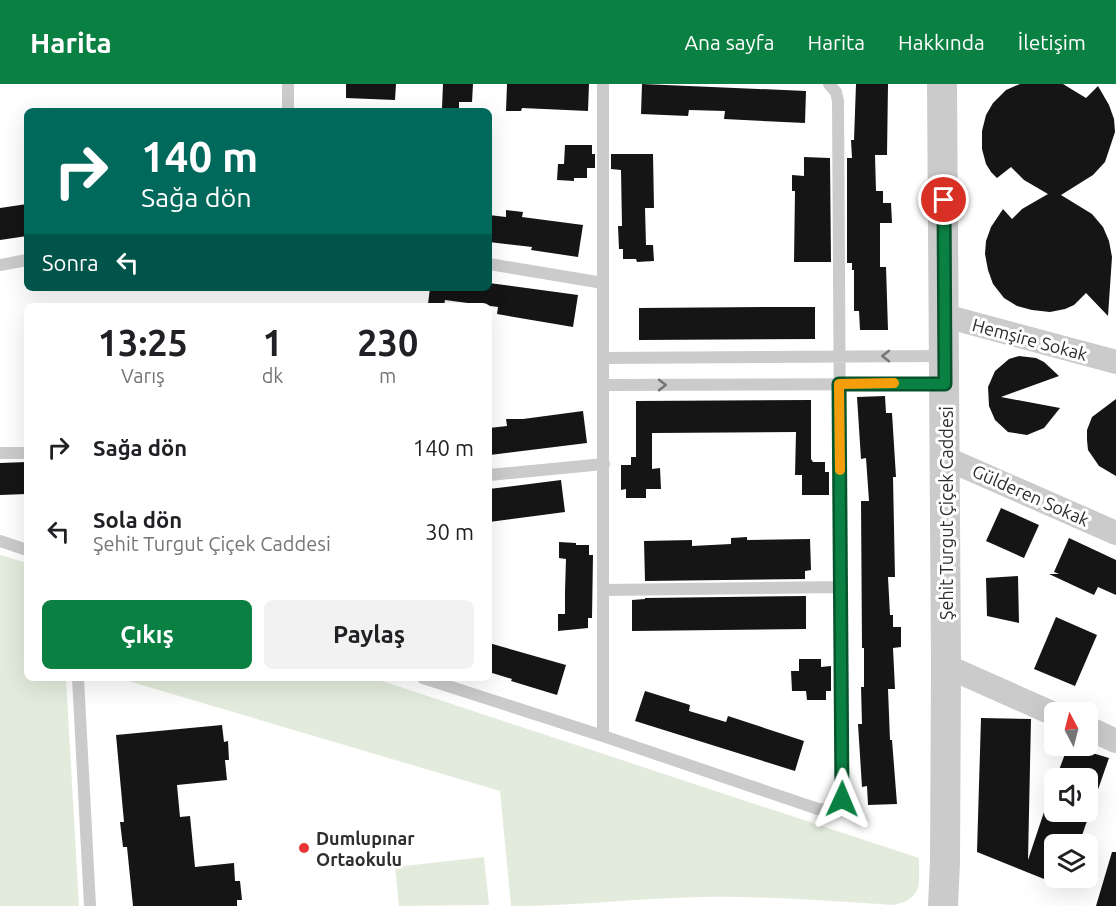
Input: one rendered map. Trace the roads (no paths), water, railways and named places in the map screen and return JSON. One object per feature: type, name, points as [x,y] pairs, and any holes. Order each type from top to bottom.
[{"type":"street","name":"Şehit Turgut Çiçek Caddesi","points":[[942,84],[946,666],[943,906]]},
{"type":"street","name":"Hemşire Sokak","points":[[945,316],[1116,362]]},
{"type":"street","name":"Gülderen Sokak","points":[[945,458],[1116,533]]},
{"type":"street","points":[[946,666],[1044,710]]},
{"type":"street","points":[[1098,733],[1116,741]]},
{"type":"lane","points":[[288,84],[288,108]]},
{"type":"lane","points":[[603,84],[603,736]]},
{"type":"lane","points":[[432,681],[818,809],[829,810],[836,807],[842,799],[837,92],[829,84]]},
{"type":"lane","points":[[0,265],[24,261]]},
{"type":"lane","points":[[492,264],[603,283]]},
{"type":"lane","points":[[603,358],[839,356],[945,370]]},
{"type":"lane","points":[[603,386],[839,384],[945,370]]},
{"type":"lane","points":[[0,453],[24,453]]},
{"type":"lane","points":[[492,475],[604,464]]},
{"type":"lane","points":[[0,541],[24,549]]},
{"type":"lane","points":[[604,590],[841,587]]},
{"type":"lane","points":[[78,681],[90,906]]},
{"type":"place","name":"Dumlupınar Ortaokulu","points":[[304,848]]}]
